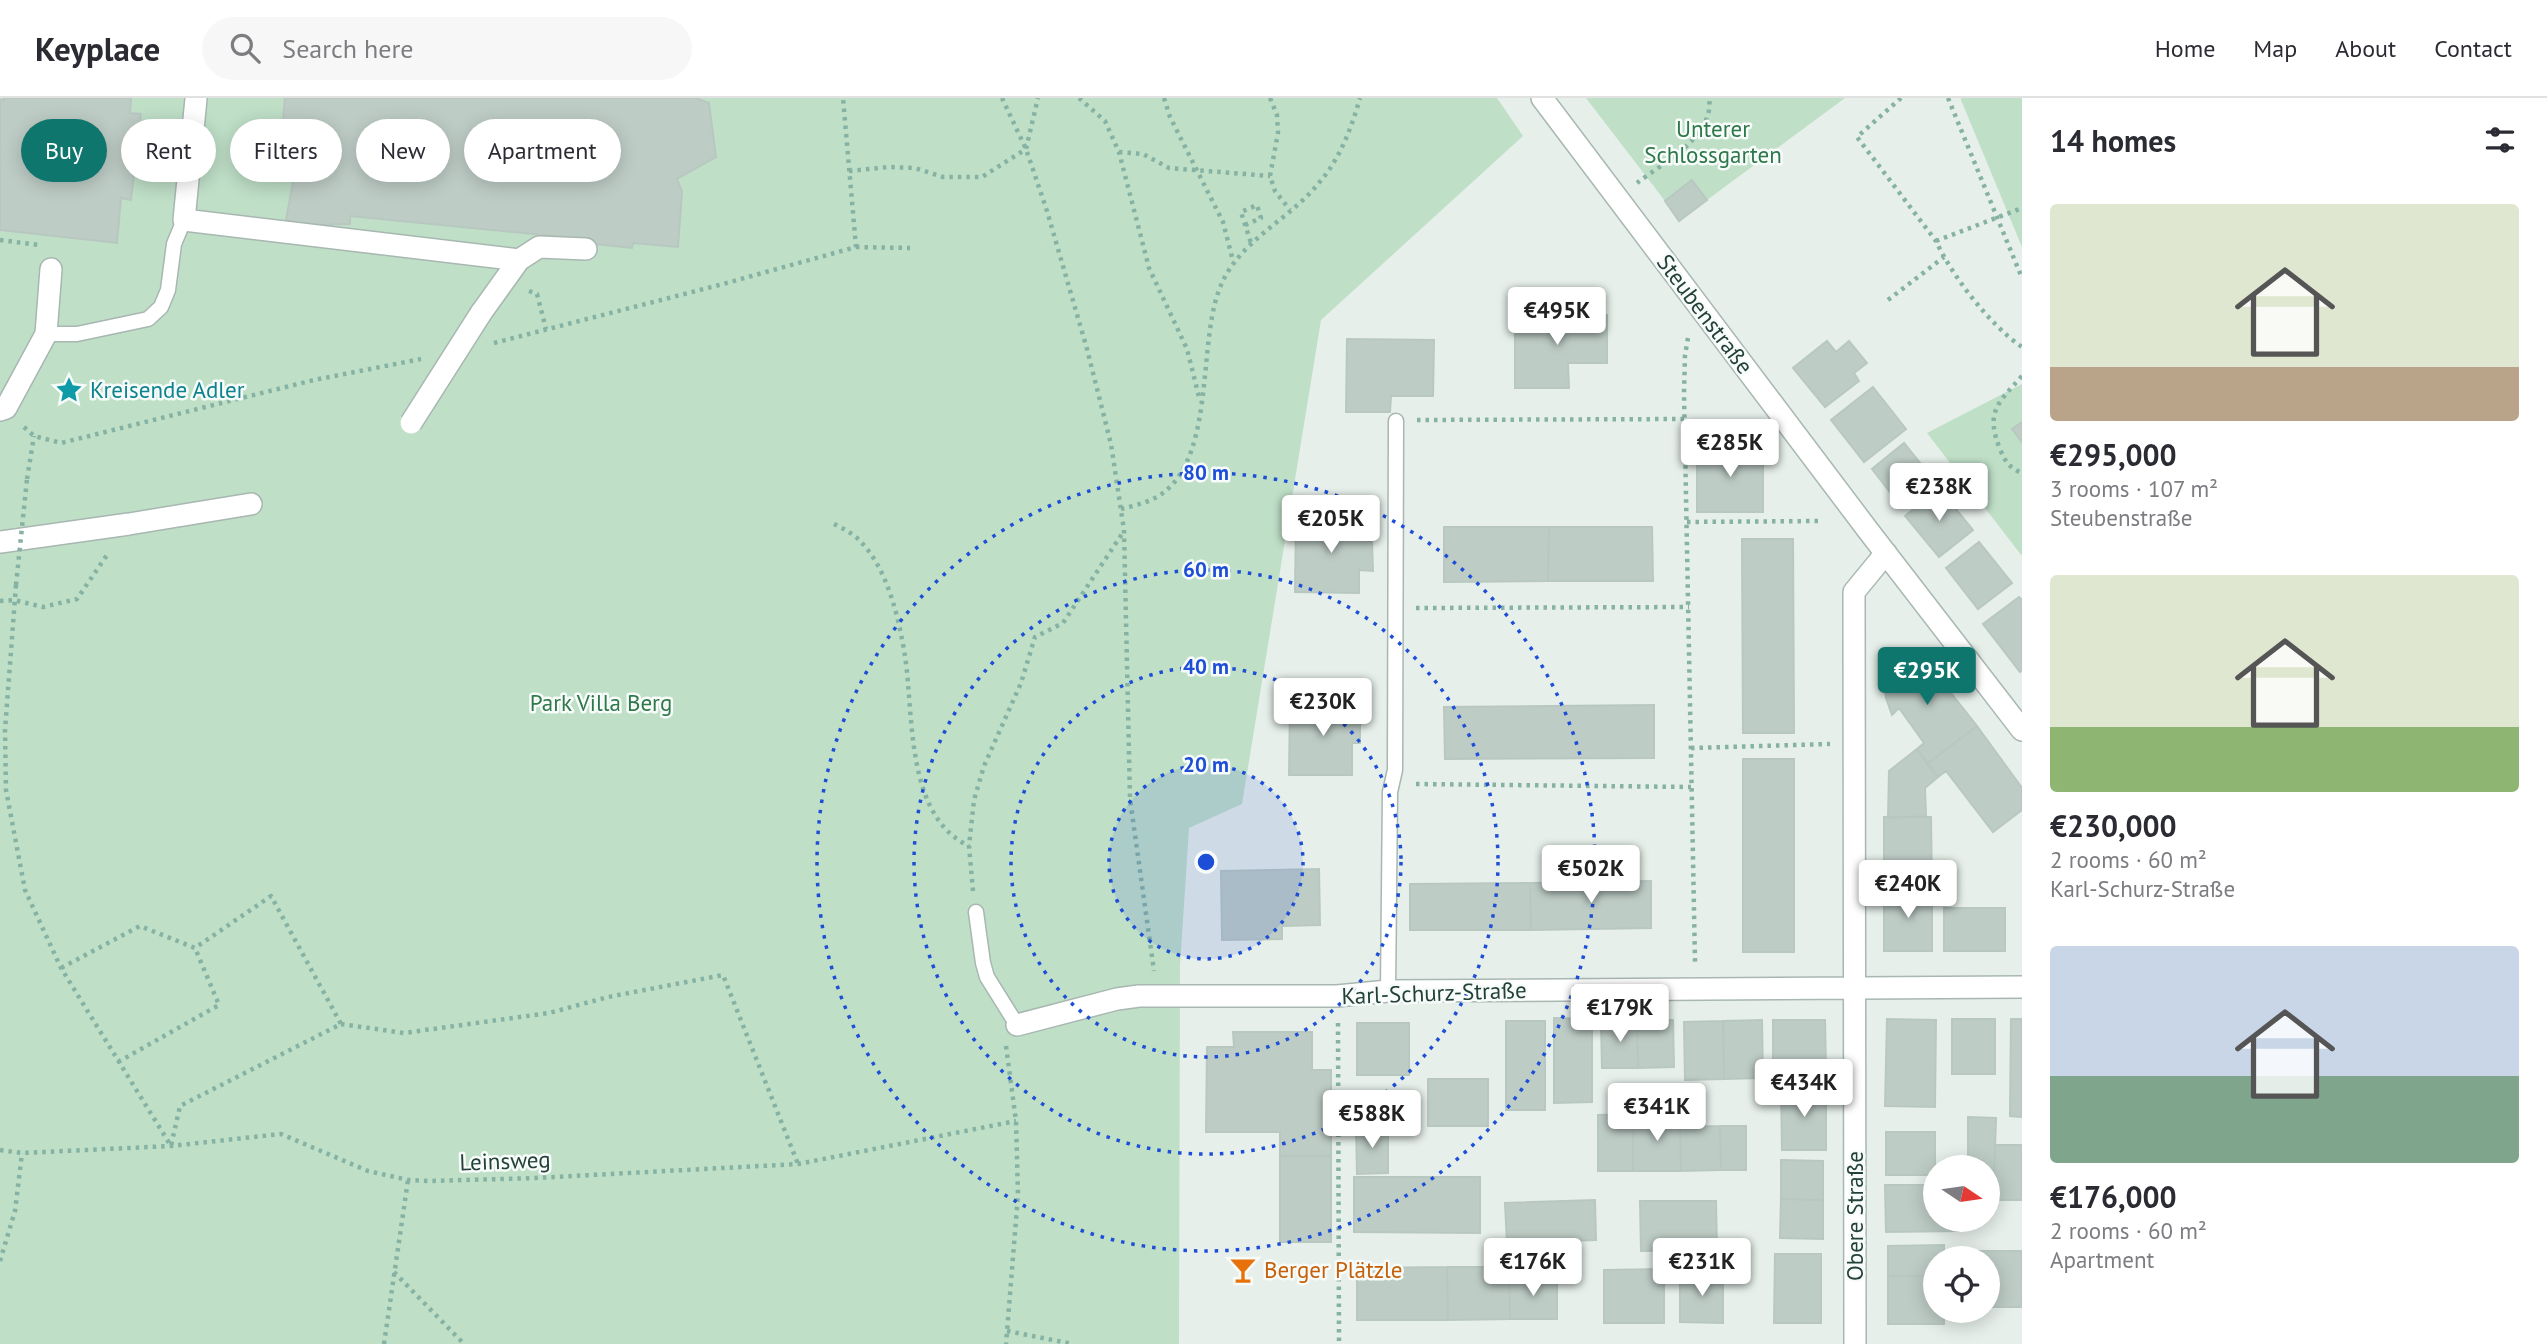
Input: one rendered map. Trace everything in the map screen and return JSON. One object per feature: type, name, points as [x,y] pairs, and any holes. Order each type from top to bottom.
[{"type":"street","name":"Steubenstraße","points":[[1542,98],[2022,730]]},
{"type":"street","points":[[196,99],[184,220],[519,260]]},
{"type":"street","points":[[411,423],[501,282],[519,260],[539,247],[586,250]]},
{"type":"street","points":[[3,409],[46,334],[51,269]]},
{"type":"street","points":[[10,541],[251,503]]},
{"type":"street","name":"Obere Straße","points":[[1855,1344],[1854,592],[1886,553]]},
{"type":"street","name":"Karl-Schurz-Straße","points":[[1017,1025],[1117,999],[1158,996],[1337,996],[1388,990],[2022,987]]},
{"type":"lane","points":[[46,334],[77,334],[148,319],[161,307],[168,290],[174,244],[184,220]]},
{"type":"lane","points":[[1388,990],[1392,784],[1395,771],[1396,421]]},
{"type":"lane","points":[[976,912],[987,977],[1017,1025]]},
{"type":"path","points":[[843,98],[856,247]]},
{"type":"path","points":[[1002,98],[1026,149],[1047,211],[1111,444],[1124,530],[1130,799],[1158,996]]},
{"type":"path","points":[[849,171],[889,167],[915,168],[943,177],[982,177],[1026,149],[1038,98]]},
{"type":"path","points":[[1079,98],[1105,121],[1119,152],[1149,268],[1186,349],[1202,406]]},
{"type":"path","points":[[1164,98],[1170,117],[1223,222],[1233,262]]},
{"type":"path","points":[[1270,98],[1277,115],[1278,133],[1270,176],[1275,191],[1290,210]]},
{"type":"path","points":[[1121,509],[1156,498],[1175,481],[1190,452],[1202,406],[1212,314],[1218,292],[1233,262],[1318,185],[1336,159],[1350,130],[1360,98]]},
{"type":"path","points":[[1618,199],[1700,133],[1709,115],[1709,98]]},
{"type":"path","points":[[1901,98],[1857,138],[1995,324],[2022,347]]},
{"type":"path","points":[[1948,98],[2022,278]]},
{"type":"path","points":[[1119,152],[1143,154],[1168,167],[1270,176]]},
{"type":"path","points":[[1245,225],[1261,218],[1256,205],[1241,212],[1245,225],[1251,243]]},
{"type":"path","points":[[1936,241],[2022,208]]},
{"type":"path","points":[[492,343],[856,247],[910,248]]},
{"type":"path","points":[[1888,300],[1944,257]]},
{"type":"path","points":[[501,282],[537,294],[546,329]]},
{"type":"path","points":[[1685,355],[1695,989]]},
{"type":"path","points":[[3,409],[33,436],[61,443],[314,380],[426,358]]},
{"type":"path","points":[[2022,376],[1995,412],[1993,426],[2005,461],[2022,473]]},
{"type":"path","points":[[1396,421],[1685,419]]},
{"type":"path","points":[[33,436],[27,479],[10,541],[16,585],[5,730],[6,790],[25,890],[61,968],[171,1146]]},
{"type":"path","points":[[1687,522],[1822,521]]},
{"type":"path","points":[[0,601],[14,600],[43,607],[76,599],[129,524]]},
{"type":"path","points":[[834,524],[860,540],[883,577],[905,656],[916,757],[923,792],[946,829],[954,838],[969,846]]},
{"type":"path","points":[[976,912],[969,846],[978,782],[1021,683],[1035,637],[1063,623],[1124,530]]},
{"type":"path","points":[[1395,608],[1689,607]]},
{"type":"path","points":[[1691,748],[1807,744]]},
{"type":"path","points":[[1392,784],[1692,786]]},
{"type":"path","points":[[195,948],[271,896],[341,1024]]},
{"type":"path","points":[[61,968],[140,926],[195,948],[219,1005],[118,1062]]},
{"type":"path","points":[[171,1146],[180,1106],[341,1024],[404,1033],[549,1013],[608,997],[723,975],[798,1164]]},
{"type":"path","points":[[1337,996],[1339,1344]]},
{"type":"path","points":[[1006,1344],[1018,1195],[1016,1121],[1006,1040],[1017,1025]]},
{"type":"path","name":"Leinsweg","points":[[0,1150],[22,1153],[171,1146],[281,1135],[368,1171],[408,1180],[535,1178],[798,1164],[1016,1121]]},
{"type":"path","points":[[0,1261],[15,1212],[22,1153]]},
{"type":"path","points":[[384,1344],[408,1180]]},
{"type":"path","points":[[394,1272],[464,1344]]},
{"type":"path","points":[[1007,1331],[1073,1344]]},
{"type":"green space","name":"Park Villa Berg","points":[[0,98],[1497,98],[1523,136],[1321,320],[1242,804],[1189,828],[1180,966],[1179,1344],[0,1344]]},
{"type":"green space","name":"Unterer Schlossgarten","points":[[1586,98],[1845,98],[1707,200],[1692,180],[1665,201]]},
{"type":"green space","points":[[2022,98],[2022,247],[1961,100]]},
{"type":"green space","points":[[2022,384],[2022,556],[1927,433]]},
{"type":"building","points":[[131,98],[130,113],[141,114],[140,119],[121,119],[121,182],[133,182],[131,200],[121,198],[117,243],[0,230],[0,100]]},
{"type":"building","points":[[285,98],[696,98],[709,103],[716,157],[677,179],[682,192],[678,247],[633,243],[632,248],[594,244],[593,240],[350,216],[350,224],[305,225],[286,220],[293,182],[342,182],[342,119],[283,119]]},
{"type":"building","points":[[1692,180],[1707,200],[1679,221],[1665,201]]},
{"type":"building","points":[[1515,315],[1607,315],[1607,363],[1568,363],[1569,388],[1515,388]]},
{"type":"building","points":[[1347,339],[1434,340],[1433,396],[1391,396],[1390,412],[1346,412]]},
{"type":"building","points":[[1827,341],[1836,352],[1849,341],[1867,363],[1854,373],[1859,381],[1825,407],[1793,368]]},
{"type":"building","points":[[1873,387],[1906,429],[1864,462],[1831,420]]},
{"type":"building","points":[[2022,422],[2022,442],[2012,429]]},
{"type":"building","points":[[1904,443],[1933,479],[1900,505],[1872,469]]},
{"type":"building","points":[[1697,446],[1763,446],[1763,512],[1697,512]]},
{"type":"building","points":[[1939,488],[1973,530],[1939,557],[1905,516]]},
{"type":"building","points":[[1296,519],[1367,520],[1367,542],[1372,542],[1373,571],[1359,570],[1359,593],[1295,592]]},
{"type":"building","points":[[1444,527],[1549,527],[1548,581],[1444,582]]},
{"type":"building","points":[[1549,527],[1652,527],[1653,581],[1548,581]]},
{"type":"building","points":[[1742,539],[1793,539],[1794,733],[1743,733]]},
{"type":"building","points":[[1979,542],[2012,583],[1978,609],[1946,568]]},
{"type":"building","points":[[2019,597],[2022,600],[2020,672],[1983,624]]},
{"type":"building","points":[[1921,655],[1977,726],[1927,764],[1917,749],[1924,743],[1899,708],[1892,715],[1884,681],[1888,662],[1897,673]]},
{"type":"building","points":[[1290,702],[1360,702],[1360,743],[1352,743],[1352,775],[1289,775]]},
{"type":"building","points":[[1654,705],[1654,758],[1445,759],[1444,707]]},
{"type":"building","points":[[1977,726],[2022,788],[2022,810],[1993,832],[1946,771],[1938,777],[1927,764]]},
{"type":"building","points":[[1917,749],[1938,777],[1925,788],[1926,816],[1888,818],[1889,771]]},
{"type":"building","points":[[1743,759],[1794,759],[1794,952],[1743,952]]},
{"type":"building","points":[[1884,817],[1931,817],[1932,889],[1884,889]]},
{"type":"building","points":[[1319,869],[1320,925],[1282,926],[1282,939],[1222,940],[1221,871]]},
{"type":"building","points":[[1651,881],[1651,928],[1531,930],[1530,883]]},
{"type":"building","points":[[1530,883],[1531,930],[1410,930],[1410,884]]},
{"type":"building","points":[[1884,889],[1932,889],[1932,951],[1884,951]]},
{"type":"building","points":[[1944,908],[2005,908],[2005,951],[1944,951]]},
{"type":"building","points":[[1554,1018],[1592,1019],[1592,1102],[1554,1103]]},
{"type":"building","points":[[1887,1019],[1936,1020],[1935,1107],[1885,1106]]},
{"type":"building","points":[[1952,1019],[1995,1019],[1995,1074],[1952,1074]]},
{"type":"building","points":[[2011,1019],[2022,1019],[2022,1117],[2010,1116]]},
{"type":"building","points":[[1673,1020],[1674,1067],[1638,1068],[1637,1021]]},
{"type":"building","points":[[1762,1020],[1763,1078],[1724,1079],[1723,1021]]},
{"type":"building","points":[[1773,1020],[1825,1020],[1826,1070],[1773,1070]]},
{"type":"building","points":[[1506,1021],[1545,1021],[1545,1110],[1506,1110]]},
{"type":"building","points":[[1601,1021],[1637,1021],[1638,1068],[1602,1068]]},
{"type":"building","points":[[1723,1021],[1724,1079],[1685,1080],[1684,1022]]},
{"type":"building","points":[[1357,1023],[1409,1023],[1409,1075],[1357,1075]]},
{"type":"building","points":[[1233,1032],[1312,1032],[1312,1070],[1331,1070],[1331,1156],[1280,1156],[1280,1132],[1206,1132],[1207,1047],[1234,1047]]},
{"type":"building","points":[[1799,1070],[1826,1070],[1826,1089],[1799,1090]]},
{"type":"building","points":[[1428,1079],[1488,1079],[1488,1126],[1428,1126]]},
{"type":"building","points":[[1781,1089],[1826,1089],[1826,1150],[1782,1150]]},
{"type":"building","points":[[1633,1114],[1680,1114],[1681,1171],[1633,1171]]},
{"type":"building","points":[[1633,1114],[1633,1171],[1598,1171],[1598,1115]]},
{"type":"building","points":[[1968,1117],[1996,1118],[1995,1155],[1968,1155]]},
{"type":"building","points":[[1720,1126],[1746,1126],[1746,1170],[1721,1170]]},
{"type":"building","points":[[1720,1126],[1721,1170],[1681,1171],[1680,1127]]},
{"type":"building","points":[[1356,1127],[1388,1127],[1388,1173],[1357,1174]]},
{"type":"building","points":[[1886,1132],[1935,1132],[1935,1155],[1923,1155],[1923,1175],[1886,1175]]},
{"type":"building","points":[[1995,1145],[2022,1145],[2022,1200],[2000,1200],[2000,1155],[1995,1155]]},
{"type":"building","points":[[1280,1156],[1331,1156],[1331,1242],[1280,1242]]},
{"type":"building","points":[[1781,1160],[1823,1161],[1823,1200],[1781,1199]]},
{"type":"building","points":[[1354,1177],[1480,1177],[1480,1233],[1354,1232]]},
{"type":"building","points":[[1885,1185],[1923,1185],[1923,1231],[1886,1232]]},
{"type":"building","points":[[1781,1199],[1823,1200],[1823,1239],[1780,1238]]},
{"type":"building","points":[[1595,1200],[1596,1240],[1507,1243],[1505,1203]]},
{"type":"building","points":[[1640,1201],[1716,1201],[1717,1250],[1641,1251]]},
{"type":"building","points":[[1944,1245],[1923,1246],[1923,1276],[1888,1276],[1888,1246]]},
{"type":"building","points":[[2000,1251],[2022,1251],[2022,1307],[2000,1307]]},
{"type":"building","points":[[1775,1254],[1821,1254],[1821,1323],[1774,1323]]},
{"type":"building","points":[[1447,1267],[1509,1267],[1510,1319],[1448,1320]]},
{"type":"building","points":[[1447,1267],[1448,1320],[1357,1320],[1357,1268]]},
{"type":"building","points":[[1664,1269],[1664,1323],[1604,1323],[1604,1270]]},
{"type":"building","points":[[1680,1273],[1723,1273],[1723,1323],[1680,1322]]},
{"type":"building","points":[[1557,1276],[1557,1319],[1510,1319],[1509,1277]]},
{"type":"building","points":[[1888,1276],[1923,1276],[1923,1323],[1944,1324],[1888,1324]]},
{"type":"place","name":"Kreisende Adler","points":[[69,390]]},
{"type":"place","name":"Berger Plätzle","points":[[1243,1270]]}]
